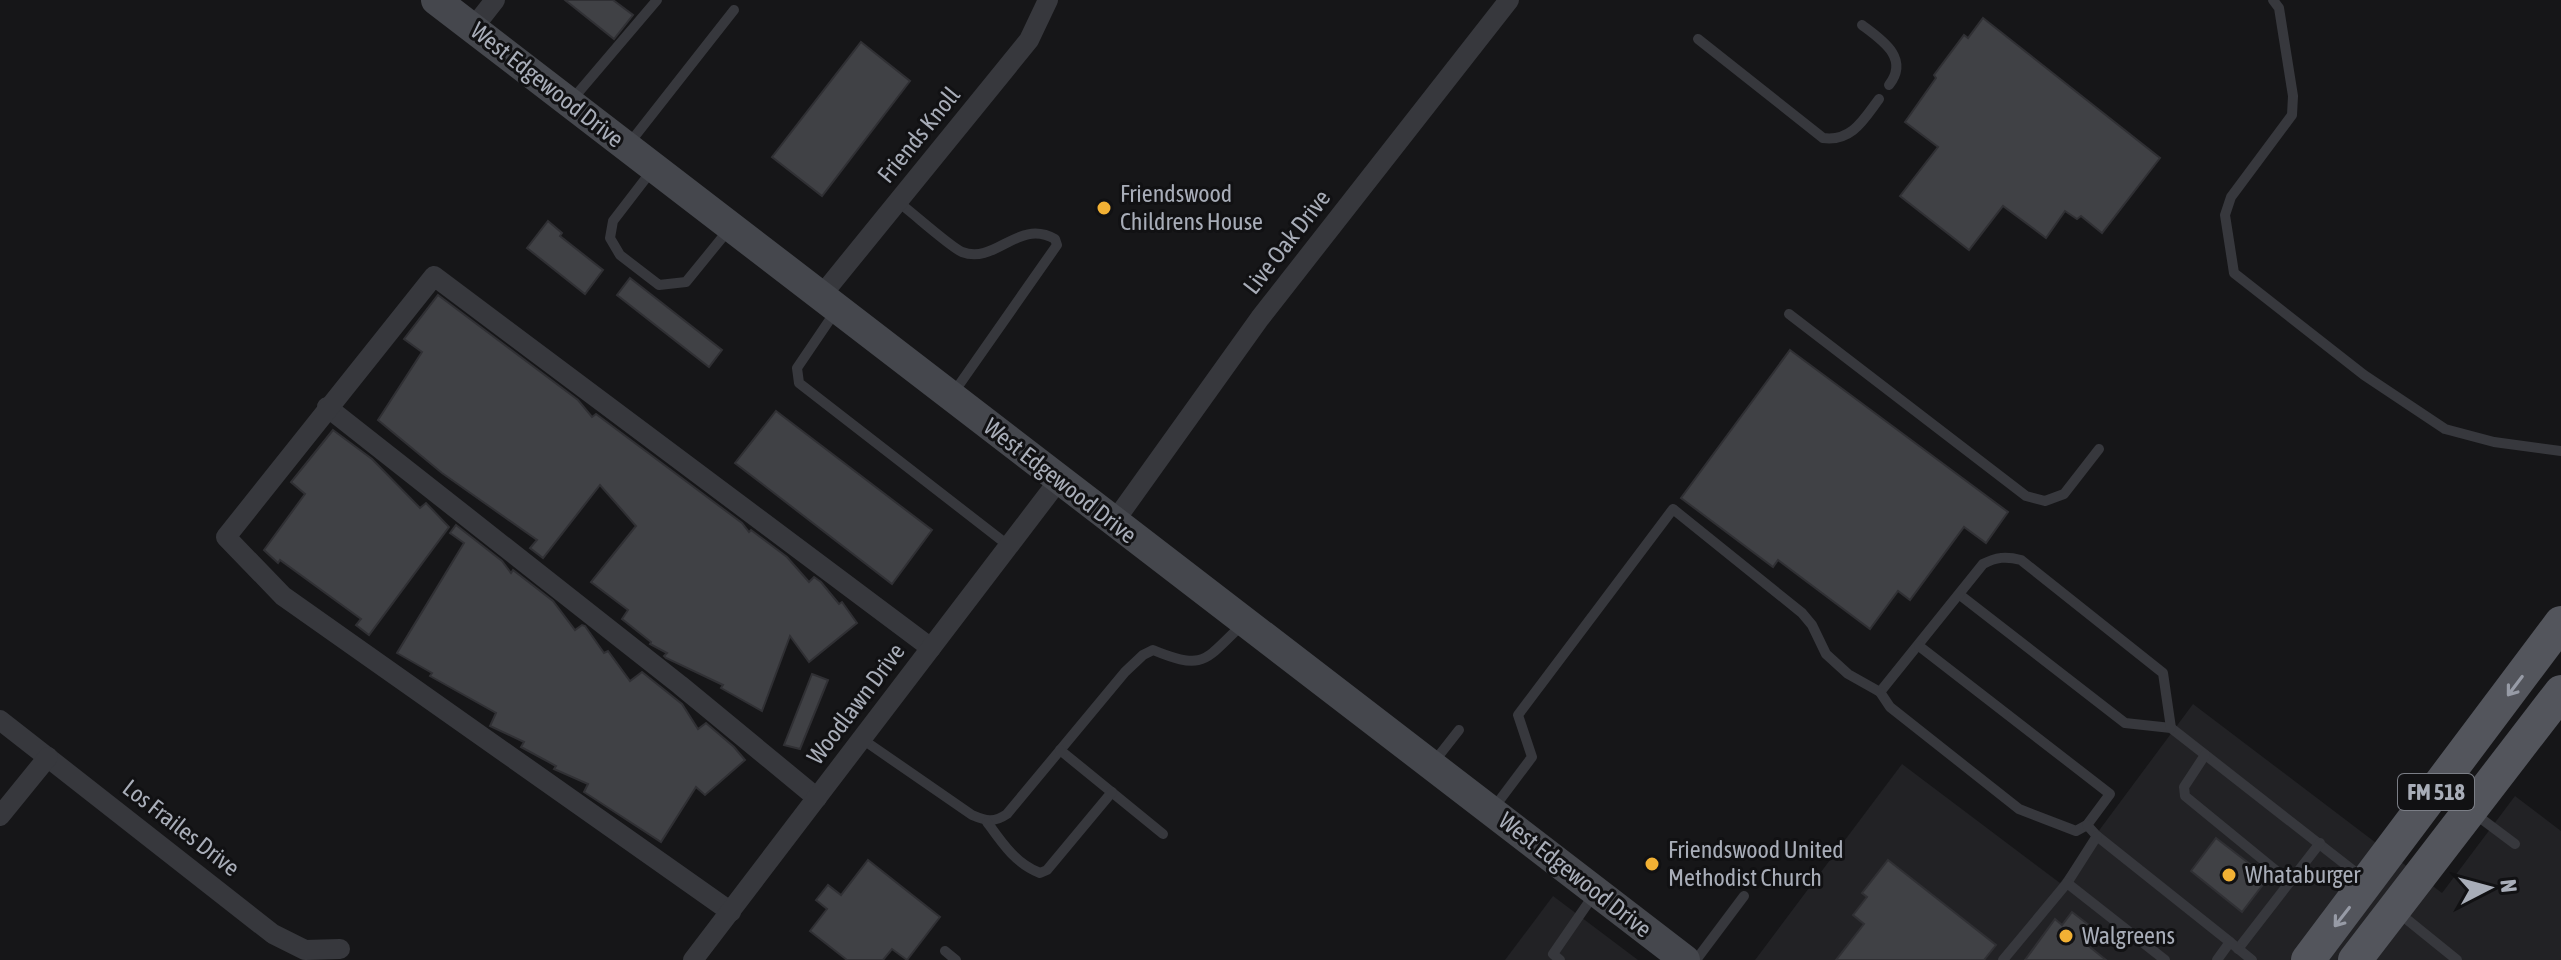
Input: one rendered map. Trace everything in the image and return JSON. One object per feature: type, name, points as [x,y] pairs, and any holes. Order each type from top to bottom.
[{"type":"main road","name":"West Edgewood Drive","points":[[441,1],[1685,960]]},
{"type":"main road","name":"FM 518","points":[[2308,960],[2561,623]]},
{"type":"main road","name":"FM 518","points":[[2355,960],[2561,692]]},
{"type":"main road","points":[[2368,883],[2394,909]]},
{"type":"street","points":[[473,28],[495,0]]},
{"type":"street","name":"Friends Knoll","points":[[829,302],[898,202],[1029,40],[1048,0]]},
{"type":"street","name":"Live Oak Drive","points":[[1114,522],[1260,318],[1509,0]]},
{"type":"street","points":[[731,912],[283,596],[226,537],[434,276],[931,648]]},
{"type":"street","points":[[327,407],[817,798]]},
{"type":"street","name":"Woodlawn Drive","points":[[693,960],[1059,480]]},
{"type":"street","name":"Los Frailes Drive","points":[[0,720],[273,934],[305,950],[340,949]]},
{"type":"street","points":[[0,816],[48,757]]},
{"type":"lane","points":[[570,103],[657,0]]},
{"type":"lane","points":[[2273,0],[2279,8],[2293,96],[2292,115],[2231,197],[2225,215],[2234,273],[2364,375],[2445,429],[2494,442],[2561,451]]},
{"type":"lane","points":[[627,147],[734,10]]},
{"type":"lane","points":[[1862,25],[1892,48],[1896,71],[1889,85]]},
{"type":"lane","points":[[1698,39],[1823,138],[1833,140],[1854,133],[1879,99]]},
{"type":"lane","points":[[654,168],[613,221],[610,238],[620,255],[659,285],[686,282],[731,227]]},
{"type":"lane","points":[[898,202],[962,252],[986,253],[1028,232],[1045,233],[1055,239],[1057,245],[951,397]]},
{"type":"lane","points":[[829,302],[797,368],[799,383],[1009,546]]},
{"type":"lane","points":[[1789,314],[2026,496],[2045,501],[2064,494],[2099,449]]},
{"type":"lane","points":[[1492,811],[1532,757],[1518,715],[1673,509],[1802,613],[1833,662],[1880,692],[1890,707],[2019,809],[2076,831],[2087,825],[2110,794],[1919,646]]},
{"type":"lane","points":[[1880,692],[1983,564],[2007,557],[2021,560],[2163,673],[2171,728]]},
{"type":"lane","points":[[1960,595],[2125,723],[2171,728],[2368,883]]},
{"type":"lane","points":[[987,822],[1007,814],[1125,672],[1143,655],[1153,650],[1191,663],[1205,659],[1244,623]]},
{"type":"lane","points":[[1430,766],[1459,730]]},
{"type":"lane","points":[[862,739],[949,801],[987,822],[1007,850],[1027,868],[1040,873],[1047,870],[1112,792]]},
{"type":"lane","points":[[1060,750],[1163,834]]},
{"type":"lane","points":[[2205,755],[2184,787],[2185,796],[2290,882]]},
{"type":"lane","points":[[2472,811],[2515,844]]},
{"type":"lane","points":[[2087,825],[2252,960]]},
{"type":"lane","points":[[2003,960],[2067,883],[2097,836]]},
{"type":"lane","points":[[2217,960],[2234,946],[2320,843]]},
{"type":"lane","points":[[2067,883],[2165,960]]},
{"type":"lane","points":[[1560,960],[1553,954],[1596,892]]},
{"type":"lane","points":[[1696,960],[1744,896]]},
{"type":"lane","points":[[2394,909],[2457,960]]},
{"type":"lane","points":[[945,951],[956,960]]},
{"type":"shaded area","points":[[2193,704],[2442,893],[2515,796],[2561,831],[2561,960],[1755,960],[1902,764],[2060,883]]},
{"type":"shaded area","points":[[1553,896],[1638,960],[1505,960]]},
{"type":"building","points":[[565,0],[613,0],[633,15],[614,39]]},
{"type":"building","points":[[1983,18],[2160,158],[2102,233],[2081,216],[2077,219],[2065,211],[2046,238],[2003,206],[1969,250],[1900,196],[1938,147],[1905,122],[1964,35],[1968,38]]},
{"type":"building","points":[[861,42],[910,81],[822,196],[772,157]]},
{"type":"building","points":[[548,221],[562,233],[560,236],[603,270],[585,294],[527,248]]},
{"type":"building","points":[[630,278],[722,350],[709,367],[617,295]]},
{"type":"building","points":[[438,295],[578,400],[592,417],[596,414],[742,523],[749,532],[751,530],[787,557],[809,582],[814,577],[821,582],[839,604],[842,602],[857,623],[809,662],[790,636],[762,711],[721,688],[723,685],[666,658],[667,653],[650,644],[622,619],[628,610],[591,582],[636,526],[600,485],[543,558],[530,548],[537,540],[442,473],[378,420],[422,352],[404,339]]},
{"type":"building","points":[[1790,350],[2008,512],[1986,543],[1964,527],[1910,600],[1898,591],[1870,629],[1778,560],[1773,567],[1681,498]]},
{"type":"building","points":[[776,411],[932,530],[892,584],[735,463]]},
{"type":"building","points":[[333,430],[372,459],[420,508],[426,503],[449,527],[369,635],[356,625],[361,619],[280,560],[278,563],[264,550],[305,494],[291,482]]},
{"type":"building","points":[[456,525],[502,561],[511,573],[513,570],[553,601],[575,630],[585,626],[630,681],[642,672],[682,704],[698,729],[706,723],[745,760],[705,795],[696,787],[661,842],[584,792],[588,784],[554,769],[556,766],[521,747],[524,742],[490,726],[496,713],[430,676],[432,673],[397,653],[464,543],[450,533]]},
{"type":"building","points":[[812,674],[828,680],[800,749],[784,745]]},
{"type":"building","name":"Whataburger","points":[[2216,838],[2268,878],[2242,912],[2191,871]]},
{"type":"building","points":[[868,860],[940,917],[907,960],[892,949],[883,960],[847,960],[810,931],[827,909],[816,900],[828,885],[841,895]]},
{"type":"building","points":[[1888,860],[1996,945],[1984,960],[1836,960],[1864,924],[1853,915],[1867,897],[1862,893]]},
{"type":"building","name":"Walgreens","points":[[2072,912],[2094,929],[2085,943],[2106,960],[2025,960],[2055,919],[2062,925]]},
{"type":"place","name":"Friendswood Childrens House","points":[[1104,208]]},
{"type":"place","name":"Friendswood United Methodist Church","points":[[1652,864]]},
{"type":"place","name":"Whataburger","points":[[2229,875]]},
{"type":"place","name":"Walgreens","points":[[2066,936]]}]
